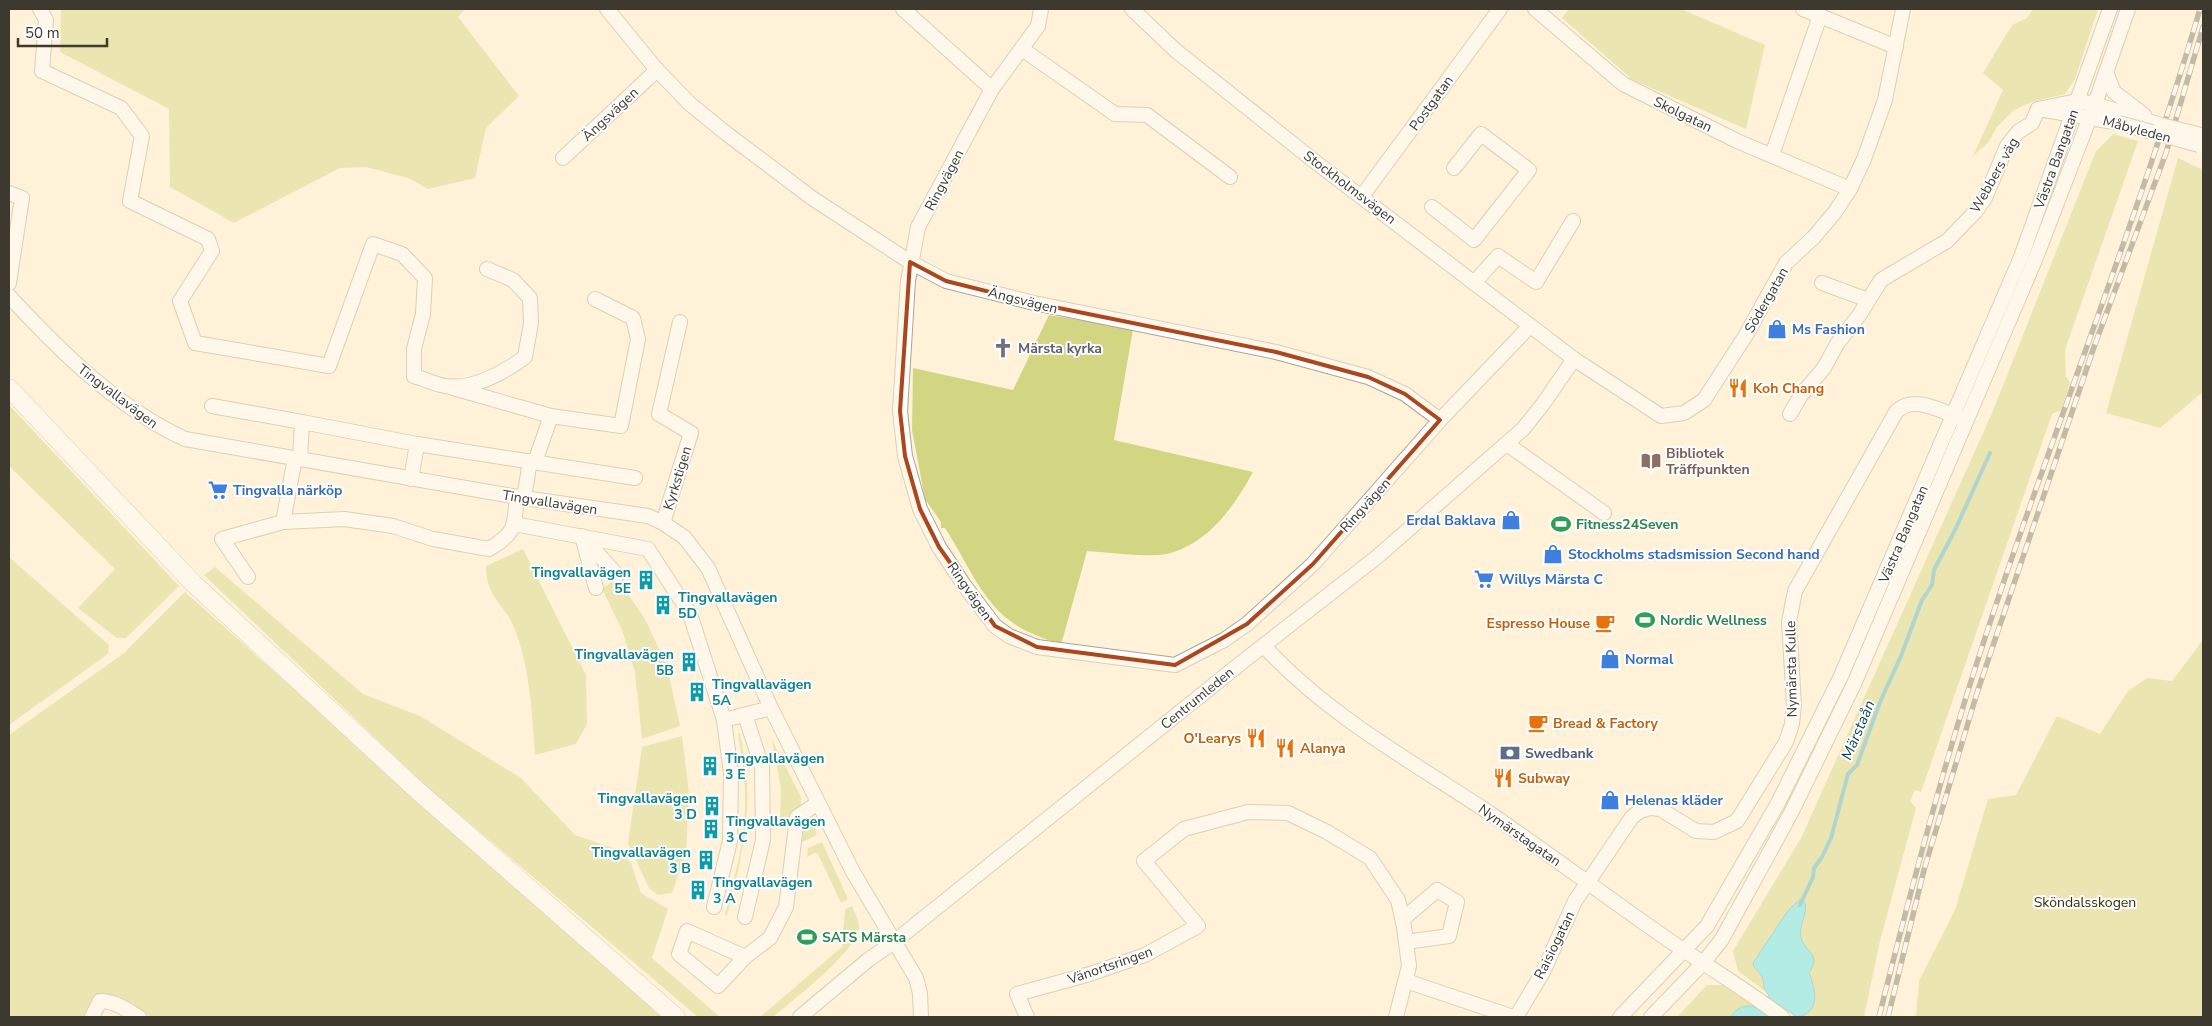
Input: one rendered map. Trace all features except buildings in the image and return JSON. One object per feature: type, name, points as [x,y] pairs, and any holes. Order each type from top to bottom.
[{"type":"main road","points":[[9,388],[193,583],[411,784],[676,1017]]},
{"type":"street","points":[[40,9],[46,20],[42,72],[121,108],[142,136],[130,201],[208,240],[212,251],[180,301],[195,343],[329,366],[373,244],[402,254],[425,278],[423,314],[414,349],[414,376],[551,416],[621,426],[638,339],[633,318],[595,299]]},
{"type":"street","name":"Ängsvägen","points":[[607,9],[657,70],[690,104],[727,134],[812,198],[910,262],[946,281],[1034,303],[1276,352],[1368,377],[1405,394],[1440,420]]},
{"type":"street","points":[[903,9],[992,89]]},
{"type":"street","name":"Ringvägen","points":[[1041,9],[1038,26],[992,89],[918,227],[910,262],[900,411],[905,456],[920,509],[939,547],[964,585],[995,626],[1009,636],[1037,647],[1176,665],[1202,653],[1246,624],[1313,564],[1440,420],[1530,326]]},
{"type":"street","name":"Stockholmsvägen","points":[[1132,9],[1175,50],[1574,359]]},
{"type":"street","name":"Postgatan","points":[[1362,196],[1500,9]]},
{"type":"street","name":"Skolgatan","points":[[1535,9],[1623,84],[1737,141],[1850,189]]},
{"type":"street","points":[[1803,9],[1896,48]]},
{"type":"street","name":"Södergatan","points":[[1574,359],[1661,416],[1684,413],[1704,400],[1746,335],[1786,263],[1814,237],[1835,212],[1850,189],[1864,159],[1885,100],[1903,9]]},
{"type":"street","name":"Västra Bangatan","points":[[1620,1017],[1707,926],[1778,803],[1841,676],[2021,258],[2110,9]]},
{"type":"street","name":"Västra Bangatan","points":[[1651,1017],[1704,962],[1722,939],[1795,805],[1854,684],[1968,421],[2035,260],[2093,110],[2128,9]]},
{"type":"street","points":[[1772,155],[1820,16]]},
{"type":"street","points":[[1022,49],[1115,114],[1147,115],[1230,178]]},
{"type":"street","name":"Ängsvägen","points":[[564,158],[657,70]]},
{"type":"street","points":[[2106,72],[2122,113]]},
{"type":"street","points":[[2038,109],[2077,101]]},
{"type":"street","name":"Måbyleden","points":[[2077,101],[2093,110]]},
{"type":"street","points":[[2038,109],[2071,115]]},
{"type":"street","name":"Webbers väg","points":[[1790,414],[1801,395],[1824,368],[1837,344],[1860,314],[1881,280],[1948,241],[1963,227],[1985,198],[2007,146],[2018,132],[2032,122],[2038,109]]},
{"type":"street","name":"Måbyleden","points":[[2071,115],[2093,110],[2122,113],[2201,140]]},
{"type":"street","name":"Måbyleden","points":[[2122,113],[2201,140]]},
{"type":"street","points":[[1432,207],[1474,240],[1529,170],[1481,134],[1454,168]]},
{"type":"street","points":[[9,193],[22,198],[9,283]]},
{"type":"street","points":[[1474,283],[1498,256],[1536,282],[1573,222]]},
{"type":"street","points":[[445,386],[474,384],[506,371],[525,357],[531,323],[530,298],[513,280],[487,269]]},
{"type":"street","points":[[1822,284],[1868,300]]},
{"type":"street","name":"Tingvallavägen","points":[[9,296],[54,344],[86,373],[154,424],[185,439],[520,498],[648,516],[663,523],[684,537],[708,568],[770,708],[818,803],[865,894],[916,978],[920,993],[921,1017]]},
{"type":"street","name":"Kyrkstigen","points":[[663,523],[690,433],[659,414],[680,322]]},
{"type":"street","name":"Centrumleden","points":[[800,1017],[868,960],[894,942],[1377,557],[1523,429],[1574,359]]},
{"type":"street","name":"Nymärsta Kulle","points":[[1587,882],[1632,817],[1640,811],[1650,808],[1660,809],[1696,831],[1714,832],[1737,821],[1786,742],[1792,724],[1794,706],[1789,622],[1790,604],[1802,574],[1896,412],[1902,405],[1912,403],[1968,421]]},
{"type":"street","points":[[212,406],[416,444],[634,478]]},
{"type":"street","points":[[248,577],[222,539],[284,522],[344,519],[393,526],[433,540],[489,549],[507,538],[514,524],[520,498],[551,416]]},
{"type":"street","points":[[284,522],[297,459],[302,422]]},
{"type":"street","points":[[411,478],[416,444]]},
{"type":"street","points":[[1507,444],[1604,514]]},
{"type":"street","points":[[514,524],[648,549],[690,614],[724,720],[731,773],[730,841],[714,907]]},
{"type":"street","points":[[582,536],[617,574]]},
{"type":"street","points":[[582,536],[596,588]]},
{"type":"street","name":"Nymärstagatan","points":[[1264,646],[1308,689],[1380,743],[1491,814],[1778,1014]]},
{"type":"street","points":[[724,720],[770,708]]},
{"type":"street","points":[[745,715],[762,768],[763,840],[745,917]]},
{"type":"street","points":[[745,957],[687,931],[679,954],[718,986],[745,957],[770,938],[786,907],[797,818],[818,803]]},
{"type":"street","name":"Vänortsringen","points":[[1027,1017],[1017,994],[1090,974],[1145,955],[1198,926],[1144,861],[1184,829],[1248,812],[1288,813],[1327,832],[1370,858],[1398,900],[1406,942],[1409,966],[1396,1017]]},
{"type":"street","name":"Raisiogatan","points":[[1517,1015],[1543,972],[1575,901],[1587,882]]},
{"type":"street","points":[[1402,920],[1437,890],[1457,902],[1449,936],[1406,942]]},
{"type":"street","points":[[1406,981],[1517,1015]]},
{"type":"street","points":[[92,1017],[100,1002],[107,1001],[139,1017]]},
{"type":"highlighted area","points":[[910,262],[946,281],[1034,303],[1276,352],[1368,377],[1405,394],[1440,420],[1313,564],[1247,624],[1175,665],[1037,647],[995,626],[939,547],[920,509],[905,456],[900,411]]},
{"type":"green space","points":[[61,9],[465,9],[458,17],[519,96],[486,128],[475,178],[428,189],[408,178],[366,167],[340,168],[234,223],[170,187],[169,109],[60,52]]},
{"type":"green space","points":[[1569,9],[1681,9],[1765,45],[1746,129],[1633,80],[1562,18]]},
{"type":"green space","points":[[2033,9],[2098,9],[2075,79],[2065,94],[2032,102],[2014,110],[1997,127],[1988,143],[1973,156],[2003,90],[1983,73],[2012,25],[2027,18]]},
{"type":"green space","points":[[2113,134],[2138,141],[2065,350],[2066,376],[2070,383],[2061,410],[2052,414],[1921,792],[1915,790],[1910,801],[1916,808],[1880,941],[1864,1017],[1800,1017],[1738,971],[1733,951],[1801,838],[1992,413],[2096,151]]},
{"type":"green space","points":[[2178,158],[2203,170],[2203,392],[2160,428],[2106,413]]},
{"type":"green space","points":[[1049,315],[1133,329],[1114,440],[1253,472],[1228,511],[1218,522],[1195,542],[1182,549],[1160,555],[1087,551],[1061,645],[1021,628],[1009,620],[981,589],[945,528],[941,528],[941,522],[925,499],[912,430],[913,368],[1013,390]]},
{"type":"green space","points":[[9,405],[179,586],[126,638],[117,638],[78,608],[115,569],[9,466]]},
{"type":"green space","points":[[523,549],[586,675],[587,724],[576,744],[535,755],[533,723],[524,658],[510,618],[489,585],[486,566]]},
{"type":"green space","points":[[9,557],[109,645],[108,654],[9,725]]},
{"type":"green space","points":[[215,567],[363,694],[420,716],[521,778],[575,835],[619,850],[631,863],[641,893],[668,909],[652,958],[720,1017],[698,1017],[427,787],[204,575]]},
{"type":"green space","points":[[617,578],[645,619],[667,666],[680,726],[642,739],[635,672],[622,630],[602,589]]},
{"type":"green space","points":[[185,592],[662,1017],[150,1017],[132,1003],[95,994],[86,1017],[9,1017],[9,735],[124,653]]},
{"type":"green space","name":"Sköndalsskogen","points":[[2203,640],[2203,1017],[1916,1017],[1919,981],[1955,910],[1988,799],[2016,795],[2057,716],[2100,734],[2128,691],[2147,678],[2172,681]]},
{"type":"green space","points":[[740,733],[746,772],[747,810],[737,877],[727,916],[725,915],[738,862],[744,821],[744,780],[738,734]]},
{"type":"green space","points":[[682,736],[689,793],[686,853],[672,893],[658,895],[649,888],[628,843],[642,747]]},
{"type":"green space","points":[[772,740],[801,797],[801,805],[793,810],[790,820],[780,819],[781,789]]},
{"type":"green space","points":[[812,818],[817,835],[802,842],[804,820]]},
{"type":"green space","points":[[822,842],[848,899],[841,903],[818,854],[814,853],[807,857],[808,848]]},
{"type":"green space","points":[[852,906],[859,928],[847,950],[808,988],[773,1017],[760,1017],[842,947],[845,909]]},
{"type":"green space","points":[[1707,985],[1726,985],[1772,1017],[1677,1017]]},
{"type":"water","points":[[1799,900],[1805,903],[1806,907],[1800,934],[1814,961],[1809,973],[1815,993],[1813,1006],[1804,1015],[1796,1017],[1779,1004],[1768,1017],[1731,1017],[1742,1007],[1750,1006],[1758,1009],[1769,995],[1764,989],[1761,975],[1753,963],[1787,912]]},
{"type":"waterway","name":"Märstaån","points":[[1800,905],[1813,877],[1814,868],[1822,857],[1831,838],[1848,774],[1857,765],[1880,702],[1901,656],[1922,600],[1932,585],[1934,570],[1955,530],[1990,453]]},
{"type":"railway","points":[[1879,1017],[1943,774],[1967,694],[2024,522],[2145,181],[2200,9]]},
{"type":"railway","points":[[1888,1017],[1924,870],[1977,693],[2094,347],[2166,153],[2203,27]]},
{"type":"place","name":"Ms Fashion","points":[[1777,329]]},
{"type":"place","name":"Märsta kyrka","points":[[1003,348]]},
{"type":"place","name":"Koh Chang","points":[[1738,388]]},
{"type":"place","name":"Bibliotek Träffpunkten","points":[[1651,461]]},
{"type":"place","name":"Tingvalla närköp","points":[[218,490]]},
{"type":"place","name":"Erdal Baklava","points":[[1511,520]]},
{"type":"place","name":"Fitness24Seven","points":[[1561,524]]},
{"type":"place","name":"Stockholms stadsmission Second hand","points":[[1553,554]]},
{"type":"place","name":"Willys Märsta C","points":[[1484,579]]},
{"type":"place","name":"Tingvallavägen 5E","points":[[646,580]]},
{"type":"place","name":"Tingvallavägen 5D","points":[[663,605]]},
{"type":"place","name":"Nordic Wellness","points":[[1645,620]]},
{"type":"place","name":"Espresso House","points":[[1605,623]]},
{"type":"place","name":"Normal","points":[[1610,659]]},
{"type":"place","name":"Tingvallavägen 5B","points":[[689,662]]},
{"type":"place","name":"Tingvallavägen 5A","points":[[697,692]]},
{"type":"place","name":"Bread & Factory","points":[[1538,723]]},
{"type":"place","name":"O'Learys","points":[[1256,738]]},
{"type":"place","name":"Alanya","points":[[1285,748]]},
{"type":"place","name":"Swedbank","points":[[1510,753]]},
{"type":"place","name":"Tingvallavägen 3 E","points":[[710,766]]},
{"type":"place","name":"Subway","points":[[1503,778]]},
{"type":"place","name":"Helenas kläder","points":[[1610,800]]},
{"type":"place","name":"Tingvallavägen 3 D","points":[[712,806]]},
{"type":"place","name":"Tingvallavägen 3 C","points":[[711,829]]},
{"type":"place","name":"Tingvallavägen 3 B","points":[[706,860]]},
{"type":"place","name":"Tingvallavägen 3 A","points":[[698,890]]},
{"type":"place","name":"SATS Märsta","points":[[807,937]]}]
